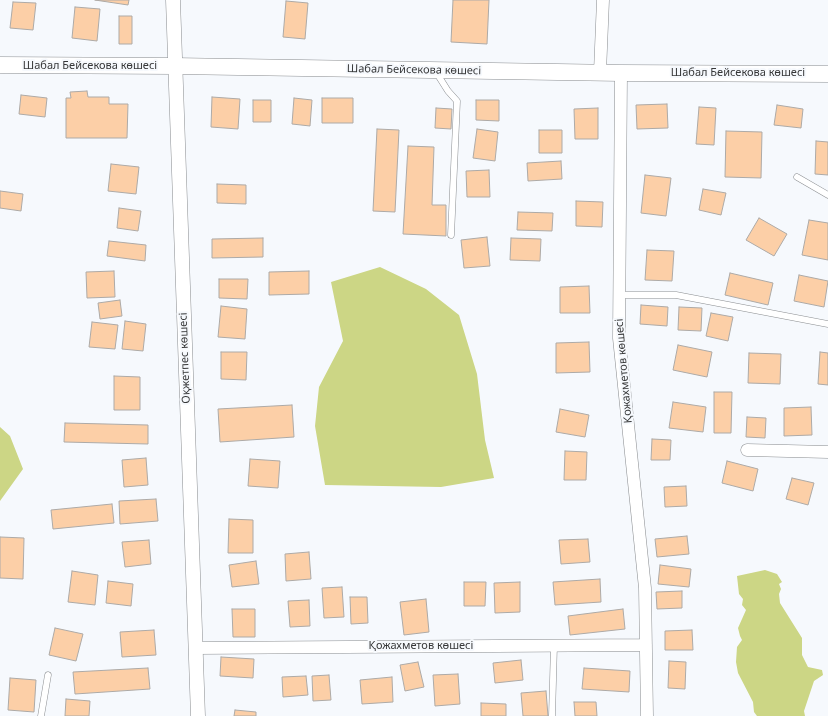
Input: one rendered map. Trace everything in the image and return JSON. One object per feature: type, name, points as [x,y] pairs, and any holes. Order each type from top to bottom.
[{"type":"main road","name":"Шабал Бейсекова көшесі","points":[[0,65],[174,66],[622,73],[828,74]]},
{"type":"street","name":"Оқжетпес көшесі","points":[[173,0],[174,66],[198,716]]},
{"type":"street","points":[[600,72],[602,0]]},
{"type":"street","name":"Қожахметов көшесі","points":[[622,73],[619,338],[645,588],[647,716]]},
{"type":"street","points":[[747,450],[828,452]]},
{"type":"street","name":"Қожахметов көшесі","points":[[196,648],[646,645]]},
{"type":"lane","points":[[435,70],[448,91],[457,101],[451,235]]},
{"type":"lane","points":[[798,177],[828,195]]},
{"type":"lane","points":[[619,295],[676,295],[828,324]]},
{"type":"lane","points":[[552,716],[554,645]]},
{"type":"lane","points":[[41,716],[48,675]]},
{"type":"green space","points":[[380,267],[426,289],[459,315],[477,374],[485,440],[494,478],[441,487],[325,485],[315,426],[319,387],[343,341],[331,282]]},
{"type":"green space","points":[[0,427],[10,436],[23,469],[0,501]]},
{"type":"green space","points":[[765,570],[777,574],[782,582],[779,584],[781,589],[779,594],[780,603],[802,638],[802,655],[808,667],[822,670],[823,675],[814,681],[804,711],[805,716],[757,716],[754,712],[753,702],[738,673],[736,662],[737,647],[742,640],[738,628],[746,610],[742,605],[743,599],[739,594],[737,576]]},
{"type":"building","points":[[95,0],[129,0],[128,5]]},
{"type":"building","points":[[453,0],[489,0],[487,44],[451,42]]},
{"type":"building","points":[[286,1],[308,3],[305,39],[283,37]]},
{"type":"building","points":[[13,2],[36,3],[33,30],[10,28]]},
{"type":"building","points":[[75,7],[100,9],[97,41],[72,38]]},
{"type":"building","points":[[119,16],[132,16],[132,44],[119,44]]},
{"type":"building","points":[[87,91],[88,97],[109,97],[109,104],[128,104],[127,138],[66,138],[66,98],[71,98],[70,92]]},
{"type":"building","points":[[21,95],[47,98],[45,117],[19,114]]},
{"type":"building","points":[[212,97],[240,99],[238,129],[211,127]]},
{"type":"building","points":[[294,98],[312,100],[310,126],[292,124]]},
{"type":"building","points":[[322,98],[353,98],[353,123],[322,123]]},
{"type":"building","points":[[253,100],[271,100],[271,122],[253,122]]},
{"type":"building","points":[[476,100],[499,100],[499,121],[476,120]]},
{"type":"building","points":[[667,104],[668,128],[637,129],[636,105]]},
{"type":"building","points":[[777,105],[803,109],[801,128],[774,125]]},
{"type":"building","points":[[699,107],[716,108],[714,145],[696,144]]},
{"type":"building","points":[[436,108],[452,109],[451,129],[435,128]]},
{"type":"building","points":[[598,108],[598,139],[575,139],[574,109]]},
{"type":"building","points":[[377,129],[399,130],[395,212],[373,211]]},
{"type":"building","points":[[477,129],[498,132],[495,161],[473,158]]},
{"type":"building","points":[[539,130],[562,130],[562,153],[539,153]]},
{"type":"building","points":[[726,131],[762,132],[761,178],[725,177]]},
{"type":"building","points":[[816,141],[828,142],[828,175],[815,174]]},
{"type":"building","points":[[408,146],[434,147],[432,205],[446,205],[446,236],[403,234]]},
{"type":"building","points":[[561,161],[562,179],[528,181],[527,163]]},
{"type":"building","points":[[111,164],[139,167],[136,194],[108,191]]},
{"type":"building","points":[[489,170],[490,197],[467,197],[466,171]]},
{"type":"building","points":[[645,175],[671,178],[666,216],[641,213]]},
{"type":"building","points":[[217,184],[246,185],[246,204],[217,203]]},
{"type":"building","points":[[703,189],[726,193],[721,215],[699,210]]},
{"type":"building","points":[[0,191],[23,194],[21,211],[0,208]]},
{"type":"building","points":[[576,201],[603,202],[602,227],[576,226]]},
{"type":"building","points":[[119,208],[141,211],[138,231],[117,228]]},
{"type":"building","points":[[518,212],[553,213],[552,231],[517,230]]},
{"type":"building","points":[[759,218],[787,234],[774,256],[746,240]]},
{"type":"building","points":[[809,220],[828,223],[828,260],[802,255]]},
{"type":"building","points":[[487,237],[490,266],[464,268],[461,240]]},
{"type":"building","points":[[263,238],[263,257],[212,258],[212,239]]},
{"type":"building","points":[[511,238],[541,239],[540,261],[510,260]]},
{"type":"building","points":[[109,241],[146,245],[145,261],[107,256]]},
{"type":"building","points":[[647,250],[674,251],[672,281],[645,280]]},
{"type":"building","points":[[114,271],[115,297],[87,298],[86,272]]},
{"type":"building","points":[[309,271],[309,294],[269,295],[269,272]]},
{"type":"building","points":[[730,273],[773,283],[768,305],[725,295]]},
{"type":"building","points":[[799,275],[828,281],[824,307],[794,301]]},
{"type":"building","points":[[219,279],[248,279],[247,299],[219,298]]},
{"type":"building","points":[[589,286],[590,313],[560,313],[560,287]]},
{"type":"building","points":[[120,300],[122,316],[100,319],[98,303]]},
{"type":"building","points":[[641,305],[668,307],[667,326],[640,324]]},
{"type":"building","points":[[221,306],[247,309],[245,339],[218,337]]},
{"type":"building","points":[[679,307],[702,308],[701,331],[678,330]]},
{"type":"building","points":[[711,313],[733,317],[728,341],[706,336]]},
{"type":"building","points":[[125,321],[146,324],[143,351],[122,349]]},
{"type":"building","points":[[92,322],[118,325],[115,349],[89,347]]},
{"type":"building","points":[[589,342],[590,372],[556,373],[556,343]]},
{"type":"building","points":[[678,345],[712,352],[707,377],[673,370]]},
{"type":"building","points":[[221,352],[247,352],[246,380],[221,379]]},
{"type":"building","points":[[820,352],[828,353],[828,385],[818,384]]},
{"type":"building","points":[[749,353],[781,354],[780,384],[748,383]]},
{"type":"building","points":[[114,376],[140,377],[140,410],[114,410]]},
{"type":"building","points":[[714,392],[732,392],[731,433],[714,433]]},
{"type":"building","points":[[673,402],[706,407],[703,432],[669,428]]},
{"type":"building","points":[[292,405],[294,437],[220,442],[218,409]]},
{"type":"building","points":[[811,407],[812,435],[784,436],[784,408]]},
{"type":"building","points":[[560,409],[589,415],[585,437],[556,432]]},
{"type":"building","points":[[747,417],[766,418],[765,438],[746,437]]},
{"type":"building","points":[[65,423],[148,425],[148,444],[64,442]]},
{"type":"building","points":[[652,439],[671,440],[670,460],[651,460]]},
{"type":"building","points":[[565,451],[587,452],[586,480],[564,480]]},
{"type":"building","points":[[146,458],[148,485],[124,487],[122,460]]},
{"type":"building","points":[[250,459],[280,461],[278,488],[248,486]]},
{"type":"building","points":[[727,461],[758,469],[753,491],[722,483]]},
{"type":"building","points":[[792,478],[814,483],[808,505],[786,499]]},
{"type":"building","points":[[686,486],[687,506],[665,507],[664,487]]},
{"type":"building","points":[[156,499],[158,521],[120,524],[119,501]]},
{"type":"building","points":[[112,504],[114,523],[53,529],[51,510]]},
{"type":"building","points":[[229,519],[253,520],[253,553],[228,553]]},
{"type":"building","points":[[687,536],[689,554],[657,557],[655,539]]},
{"type":"building","points":[[0,537],[24,538],[23,579],[0,578]]},
{"type":"building","points":[[588,539],[590,562],[561,564],[559,540]]},
{"type":"building","points":[[149,540],[151,564],[125,567],[122,542]]},
{"type":"building","points":[[309,552],[311,579],[286,581],[285,554]]},
{"type":"building","points":[[256,561],[259,584],[232,587],[229,565]]},
{"type":"building","points":[[660,565],[691,569],[689,587],[658,584]]},
{"type":"building","points":[[72,571],[98,575],[95,605],[68,602]]},
{"type":"building","points":[[600,579],[601,602],[555,605],[553,582]]},
{"type":"building","points":[[108,581],[133,584],[131,606],[106,603]]},
{"type":"building","points":[[464,582],[486,582],[485,606],[464,606]]},
{"type":"building","points":[[520,582],[520,612],[495,613],[494,583]]},
{"type":"building","points":[[342,587],[344,617],[324,618],[322,588]]},
{"type":"building","points":[[682,591],[682,608],[657,609],[656,592]]},
{"type":"building","points":[[350,597],[367,597],[368,623],[351,624]]},
{"type":"building","points":[[426,599],[429,632],[404,635],[400,602]]},
{"type":"building","points":[[309,600],[310,626],[290,627],[288,601]]},
{"type":"building","points":[[232,609],[255,609],[255,637],[233,637]]},
{"type":"building","points":[[623,609],[625,629],[570,635],[568,616]]},
{"type":"building","points":[[55,628],[83,634],[76,661],[49,655]]},
{"type":"building","points":[[154,630],[156,655],[122,657],[120,632]]},
{"type":"building","points":[[692,630],[693,650],[665,650],[665,631]]},
{"type":"building","points":[[221,657],[254,659],[253,678],[220,676]]},
{"type":"building","points":[[521,660],[523,680],[495,683],[493,663]]},
{"type":"building","points":[[669,661],[686,662],[685,689],[668,688]]},
{"type":"building","points":[[418,662],[424,687],[405,691],[400,665]]},
{"type":"building","points":[[148,668],[150,689],[75,694],[73,672]]},
{"type":"building","points":[[584,668],[630,671],[629,692],[582,689]]},
{"type":"building","points":[[458,674],[460,704],[435,706],[433,675]]},
{"type":"building","points":[[329,675],[331,700],[313,701],[312,676]]},
{"type":"building","points":[[306,676],[308,695],[283,697],[282,677]]},
{"type":"building","points":[[392,677],[393,702],[362,704],[360,680]]},
{"type":"building","points":[[10,678],[36,680],[34,712],[8,710]]},
{"type":"building","points":[[546,691],[548,716],[523,716],[521,693]]},
{"type":"building","points":[[66,699],[90,701],[89,716],[65,716]]},
{"type":"building","points":[[574,702],[596,702],[597,716],[575,716]]},
{"type":"building","points":[[481,703],[506,704],[506,716],[481,716]]},
{"type":"building","points":[[235,710],[256,712],[256,716],[234,716]]}]
